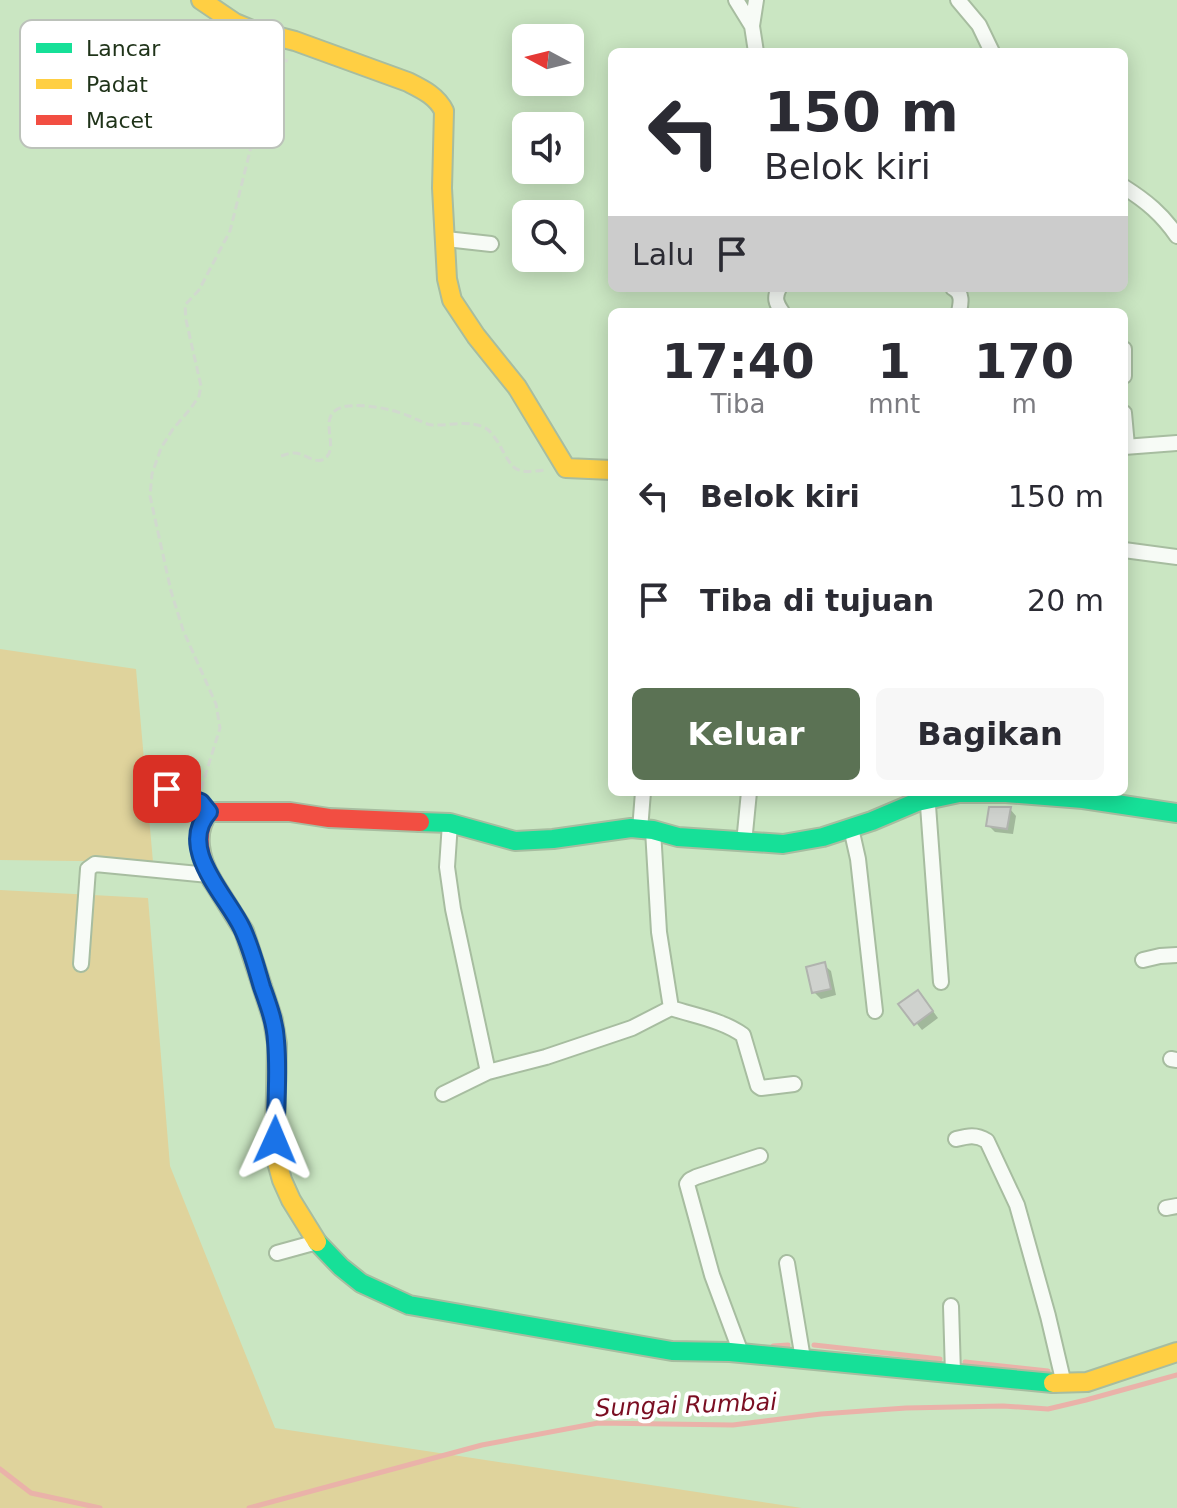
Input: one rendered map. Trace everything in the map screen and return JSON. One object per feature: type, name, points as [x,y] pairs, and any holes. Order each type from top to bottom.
[{"type":"street","points":[[201,0],[233,20]]},
{"type":"street","points":[[736,0],[752,26]]},
{"type":"street","points":[[755,48],[752,26],[756,0]]},
{"type":"street","points":[[958,0],[979,25],[990,48]]},
{"type":"street","points":[[284,38],[408,82],[440,102],[445,117],[442,175],[447,279],[452,300],[517,387],[566,468],[608,470]]},
{"type":"street","points":[[1128,190],[1148,202],[1177,236]]},
{"type":"street","points":[[446,239],[491,244]]},
{"type":"street","points":[[1128,446],[1177,443]]},
{"type":"street","points":[[1128,551],[1177,557]]},
{"type":"street","points":[[167,789],[205,807],[225,811],[290,812],[329,818],[450,823],[515,841],[631,828],[678,837],[783,844],[851,828],[928,796],[941,982]]},
{"type":"street","points":[[643,796],[671,1008]]},
{"type":"street","points":[[744,843],[749,796]]},
{"type":"street","points":[[1044,796],[1174,812]]},
{"type":"street","points":[[205,807],[200,852],[209,875],[244,931],[273,1020],[277,1044],[275,1140],[282,1180],[317,1242],[361,1283],[409,1305],[672,1351],[741,1353],[1064,1384],[1087,1382],[1177,1352]]},
{"type":"street","points":[[450,823],[447,867],[453,909],[488,1072]]},
{"type":"street","points":[[851,828],[858,859],[875,1011]]},
{"type":"street","points":[[81,964],[88,869],[95,864],[209,875]]},
{"type":"street","points":[[1143,960],[1177,955]]},
{"type":"street","points":[[443,1094],[488,1072],[546,1057],[632,1028],[671,1008],[718,1023],[743,1035],[761,1088],[794,1084]]},
{"type":"street","points":[[956,1139],[970,1135],[987,1141],[1017,1205],[1064,1384]]},
{"type":"street","points":[[741,1353],[712,1275],[687,1184],[696,1177],[760,1156]]},
{"type":"street","points":[[277,1253],[317,1242]]},
{"type":"street","points":[[787,1263],[803,1359]]},
{"type":"street","points":[[951,1306],[953,1374]]},
{"type":"path","points":[[284,65],[295,41]]},
{"type":"path","points":[[205,807],[200,795],[220,719],[183,630],[150,496],[152,474],[161,448],[191,408],[200,390],[200,376],[185,305],[199,290],[230,231],[251,148]]},
{"type":"path","points":[[281,456],[293,453],[314,460],[323,459],[329,455],[331,447],[331,414],[339,409],[361,406],[407,415],[430,424],[487,429],[510,464],[526,473],[566,468]]},
{"type":"shaded area","points":[[0,649],[136,669],[153,862],[0,860]]},
{"type":"shaded area","points":[[0,890],[148,898],[170,1166],[275,1428],[802,1508],[0,1508]]},
{"type":"building","points":[[989,807],[1011,807],[1007,829],[986,826]]},
{"type":"building","points":[[825,962],[831,989],[812,993],[806,967]]},
{"type":"building","points":[[918,990],[933,1011],[914,1025],[898,1004]]},
{"type":"waterway","points":[[773,1346],[788,1345]]},
{"type":"waterway","points":[[814,1345],[940,1359]]},
{"type":"waterway","points":[[965,1362],[1048,1371]]},
{"type":"waterway","name":"Sungai Rumbai","points":[[249,1508],[482,1445],[598,1423],[733,1425],[906,1408],[1003,1406],[1048,1409],[1177,1375]]},
{"type":"waterway","name":"Sungai Rumbai","points":[[0,1469],[31,1493],[100,1508]]},
{"type":"traffic: fast","points":[[420,822],[450,823],[515,841],[631,828],[678,837],[783,844],[823,837],[917,802],[945,796]]},
{"type":"traffic: fast","points":[[1044,796],[1177,813]]},
{"type":"traffic: fast","points":[[317,1242],[361,1283],[409,1305],[672,1351],[730,1352],[1053,1383]]},
{"type":"traffic: slow","points":[[201,0],[231,20]]},
{"type":"traffic: slow","points":[[284,38],[408,82],[437,101],[444,111],[442,188],[447,279],[452,300],[517,387],[566,468],[608,470]]},
{"type":"traffic: slow","points":[[212,880],[244,931],[273,1020],[277,1044],[277,1162],[291,1200],[317,1242]]},
{"type":"traffic: slow","points":[[1053,1383],[1087,1382],[1177,1352]]},
{"type":"traffic: jam","points":[[212,880],[200,846],[201,828],[209,812],[290,812],[329,818],[420,822]]},
{"type":"route","points":[[167,789],[201,802],[209,812],[201,823],[200,852],[209,875],[244,931],[273,1020],[277,1044],[275,1140]]}]
